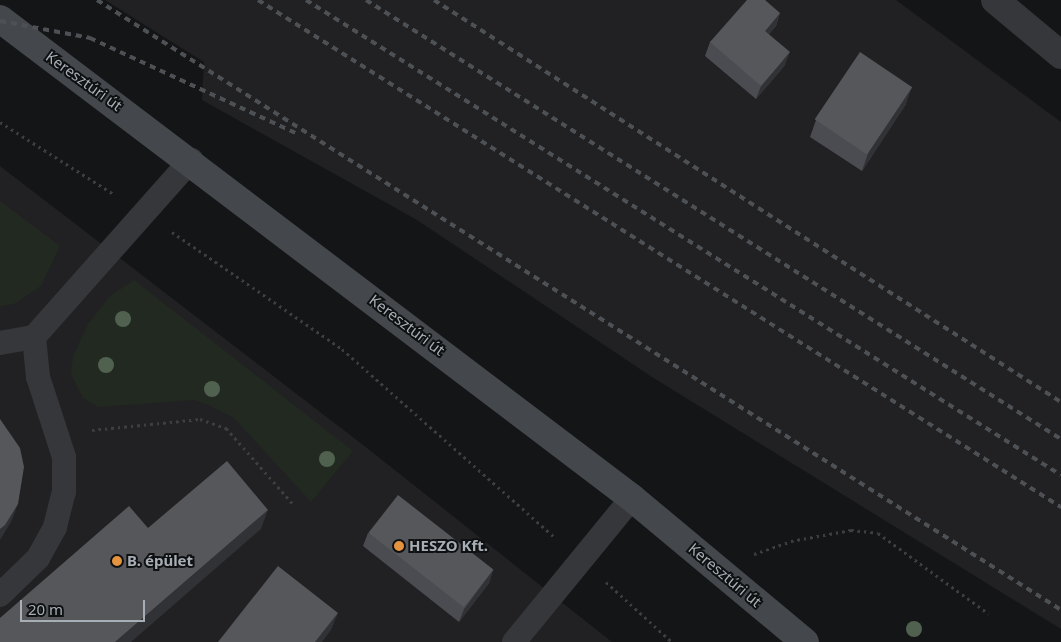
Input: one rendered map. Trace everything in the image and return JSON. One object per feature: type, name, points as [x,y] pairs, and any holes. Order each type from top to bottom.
[{"type":"main road","name":"Keresztúri út","points":[[0,19],[191,160],[632,498],[805,642]]},
{"type":"street","points":[[994,0],[1061,55]]},
{"type":"lane","points":[[0,343],[34,337],[146,214],[191,160]]},
{"type":"lane","points":[[0,595],[38,558],[55,527],[64,492],[64,457],[38,377],[34,337]]},
{"type":"lane","points":[[514,642],[632,498]]},
{"type":"path","points":[[0,122],[146,214],[342,349],[672,642]]},
{"type":"path","points":[[57,433],[200,419],[226,428],[294,505]]},
{"type":"path","points":[[716,568],[791,541],[851,530],[878,533],[989,614]]},
{"type":"shaded area","points":[[105,0],[896,0],[1061,122],[1061,629],[652,377],[417,220],[202,100],[204,62]]},
{"type":"shaded area","points":[[0,166],[367,448],[612,642],[0,642]]},
{"type":"shaded area","points":[[0,201],[60,246],[41,286],[14,304],[0,306]]},
{"type":"shaded area","points":[[134,280],[353,451],[311,502],[234,418],[211,406],[194,400],[98,407],[83,398],[71,374],[73,356],[88,324],[110,296]]},
{"type":"building","points":[[747,0],[765,0],[780,13],[765,31],[790,52],[761,86],[710,42]]},
{"type":"building","points":[[860,52],[912,87],[867,154],[815,119]]},
{"type":"building","points":[[0,419],[20,448],[24,467],[18,504],[5,525],[0,529]]},
{"type":"building","points":[[227,461],[268,510],[115,642],[0,642],[0,618],[129,506],[148,528]]},
{"type":"building","points":[[398,495],[493,569],[464,607],[368,533]]},
{"type":"building","points":[[278,566],[338,613],[315,642],[218,642]]},
{"type":"railway","points":[[97,0],[1061,610]]},
{"type":"railway","points":[[258,0],[1061,507]]},
{"type":"railway","points":[[306,0],[1061,475]]},
{"type":"railway","points":[[366,0],[1061,439]]},
{"type":"railway","points":[[434,0],[1061,402]]},
{"type":"railway","points":[[0,21],[90,38],[296,133]]},
{"type":"place","name":"HESZO Kft.","points":[[399,546]]},
{"type":"place","name":"B. épület","points":[[117,561]]}]
